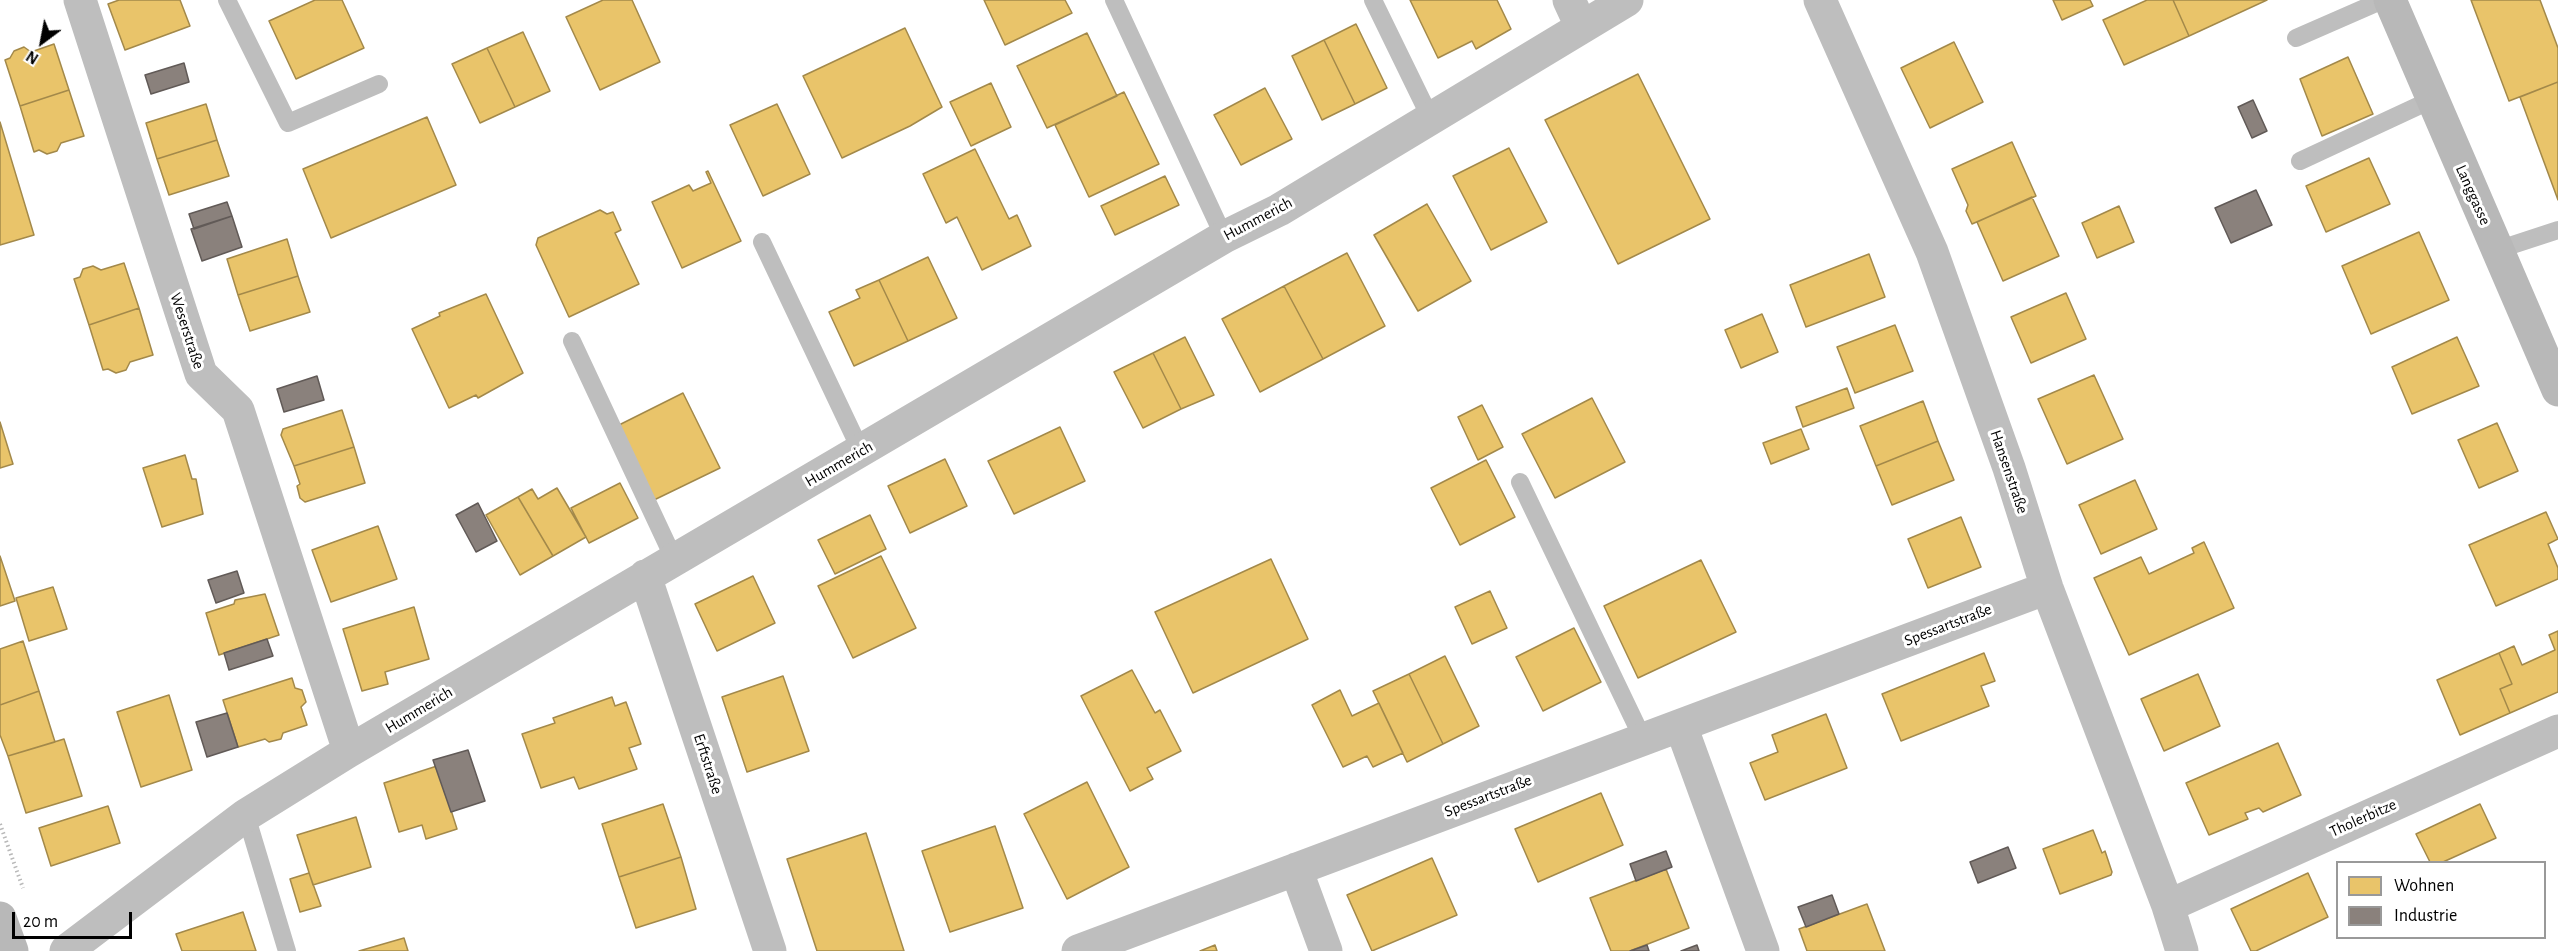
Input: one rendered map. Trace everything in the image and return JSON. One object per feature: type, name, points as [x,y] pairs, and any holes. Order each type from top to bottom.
[{"type":"street","name":"Weserstraße","points":[[80,0],[201,374],[238,410],[349,751]]},
{"type":"street","name":"Hummerich","points":[[66,951],[246,815],[349,751],[1224,237],[1279,210],[1430,117],[1575,13],[1627,0]]},
{"type":"street","name":"Hansenstraße","points":[[1820,0],[1932,252],[2009,468],[2047,588],[2168,906],[2182,951]]},
{"type":"street","name":"Langgasse","points":[[2390,0],[2431,100],[2558,390]]},
{"type":"street","name":"Erftstraße","points":[[645,576],[770,951]]},
{"type":"street","name":"Spessartstraße","points":[[1078,951],[1642,737],[1681,726],[2047,588]]},
{"type":"street","points":[[1681,726],[1763,951]]},
{"type":"street","name":"Tholerbitze","points":[[2168,906],[2558,731]]},
{"type":"street","points":[[1296,869],[1326,951]]},
{"type":"street","points":[[0,918],[12,951]]},
{"type":"lane","points":[[227,0],[288,123],[379,84]]},
{"type":"lane","points":[[1114,0],[1224,237]]},
{"type":"lane","points":[[1373,0],[1430,117]]},
{"type":"lane","points":[[2296,38],[2383,0]]},
{"type":"lane","points":[[2300,160],[2431,100]]},
{"type":"lane","points":[[2497,250],[2558,230]]},
{"type":"lane","points":[[762,242],[861,451]]},
{"type":"lane","points":[[572,341],[674,559]]},
{"type":"lane","points":[[1520,482],[1642,737]]},
{"type":"lane","points":[[246,815],[286,951]]},
{"type":"building: Wohnen","points":[[119,0],[180,0],[190,26],[125,50],[108,4]]},
{"type":"building: Wohnen","points":[[315,0],[342,0],[364,48],[296,79],[269,21]]},
{"type":"building: Wohnen","points":[[603,0],[632,0],[660,62],[600,90],[566,17]]},
{"type":"building: Wohnen","points":[[984,0],[1065,0],[1072,13],[1005,45]]},
{"type":"building: Wohnen","points":[[1410,0],[1497,0],[1511,29],[1476,49],[1472,41],[1438,58]]},
{"type":"building: Wohnen","points":[[2053,0],[2090,0],[2093,6],[2062,20]]},
{"type":"building: Wohnen","points":[[2147,0],[2173,0],[2189,36],[2124,65],[2103,20]]},
{"type":"building: Wohnen","points":[[2173,0],[2267,0],[2189,36]]},
{"type":"building: Wohnen","points":[[2471,0],[2540,0],[2558,48],[2558,82],[2509,101]]},
{"type":"building: Wohnen","points":[[1356,24],[1387,88],[1355,104],[1324,40]]},
{"type":"building: Wohnen","points":[[905,28],[942,107],[910,126],[842,158],[803,76]]},
{"type":"building: Wohnen","points":[[523,32],[550,91],[515,107],[487,48]]},
{"type":"building: Wohnen","points":[[1087,33],[1117,96],[1047,128],[1017,66]]},
{"type":"building: Wohnen","points":[[1324,40],[1355,104],[1322,120],[1292,56]]},
{"type":"building: Wohnen","points":[[1954,42],[1983,102],[1930,128],[1901,68]]},
{"type":"building: Wohnen","points":[[54,44],[69,90],[20,106],[5,60],[10,58],[14,51],[24,47],[31,52]]},
{"type":"building: Wohnen","points":[[487,48],[515,107],[480,123],[452,64]]},
{"type":"building: Wohnen","points":[[2348,57],[2373,114],[2322,136],[2300,79]]},
{"type":"building: Wohnen","points":[[1638,74],[1710,219],[1618,264],[1545,120]]},
{"type":"building: Wohnen","points":[[2558,82],[2558,200],[2520,97]]},
{"type":"building: Wohnen","points":[[991,83],[1011,127],[971,146],[950,102]]},
{"type":"building: Wohnen","points":[[1265,88],[1292,139],[1241,165],[1214,115]]},
{"type":"building: Wohnen","points":[[69,90],[84,136],[61,143],[57,151],[47,154],[39,150],[34,152],[20,106]]},
{"type":"building: Wohnen","points":[[1124,92],[1159,164],[1089,197],[1055,125]]},
{"type":"building: Wohnen","points":[[206,104],[217,140],[157,159],[146,123]]},
{"type":"building: Wohnen","points":[[777,104],[810,174],[763,196],[730,125]]},
{"type":"building: Wohnen","points":[[427,117],[456,185],[331,238],[303,169]]},
{"type":"building: Wohnen","points":[[0,122],[34,235],[0,245]]},
{"type":"building: Wohnen","points":[[217,140],[229,176],[169,195],[157,159]]},
{"type":"building: Wohnen","points":[[2012,142],[2036,196],[1972,224],[1966,211],[1968,205],[1952,169]]},
{"type":"building: Wohnen","points":[[1509,148],[1547,222],[1491,250],[1453,176]]},
{"type":"building: Wohnen","points":[[975,149],[1009,219],[1017,215],[1031,246],[982,270],[957,217],[946,223],[923,174]]},
{"type":"building: Wohnen","points":[[2369,158],[2390,204],[2326,232],[2306,186]]},
{"type":"building: Wohnen","points":[[708,171],[741,241],[682,268],[652,202],[689,185],[693,191],[711,183],[706,172]]},
{"type":"building: Wohnen","points":[[1165,176],[1179,205],[1115,235],[1101,206]]},
{"type":"building: Wohnen","points":[[2032,197],[2059,256],[2003,281],[1977,222]]},
{"type":"building: Wohnen","points":[[1427,204],[1471,281],[1418,311],[1374,235]]},
{"type":"building: Wohnen","points":[[2119,206],[2134,242],[2097,258],[2082,223]]},
{"type":"building: Wohnen","points":[[600,210],[607,214],[613,212],[621,230],[615,233],[639,284],[569,317],[536,245],[538,238]]},
{"type":"building: Wohnen","points":[[2419,232],[2449,300],[2371,334],[2342,266]]},
{"type":"building: Wohnen","points":[[287,239],[298,276],[238,295],[227,259]]},
{"type":"building: Wohnen","points":[[1347,253],[1385,326],[1323,359],[1284,286]]},
{"type":"building: Wohnen","points":[[1869,254],[1885,297],[1806,327],[1790,285]]},
{"type":"building: Wohnen","points":[[928,257],[957,318],[908,341],[879,280]]},
{"type":"building: Wohnen","points":[[124,263],[139,308],[89,325],[74,279],[80,277],[83,269],[93,266],[101,270]]},
{"type":"building: Wohnen","points":[[298,276],[310,312],[250,331],[238,295]]},
{"type":"building: Wohnen","points":[[879,280],[908,341],[854,366],[829,312],[860,298],[856,290]]},
{"type":"building: Wohnen","points":[[1284,286],[1323,359],[1260,392],[1222,319]]},
{"type":"building: Wohnen","points":[[2066,293],[2086,339],[2031,363],[2011,317]]},
{"type":"building: Wohnen","points":[[486,294],[523,373],[478,398],[476,395],[449,408],[412,329],[440,316],[439,313]]},
{"type":"building: Wohnen","points":[[139,308],[153,355],[130,362],[126,370],[116,373],[108,369],[103,370],[89,325]]},
{"type":"building: Wohnen","points":[[1762,314],[1778,352],[1741,368],[1725,330]]},
{"type":"building: Wohnen","points":[[1895,325],[1913,371],[1855,393],[1837,347]]},
{"type":"building: Wohnen","points":[[1185,337],[1214,395],[1181,409],[1153,353]]},
{"type":"building: Wohnen","points":[[2457,337],[2479,386],[2412,414],[2392,367]]},
{"type":"building: Wohnen","points":[[1153,353],[1181,409],[1143,428],[1114,372]]},
{"type":"building: Wohnen","points":[[2094,375],[2123,439],[2067,464],[2038,399]]},
{"type":"building: Wohnen","points":[[1847,388],[1854,408],[1803,427],[1796,407]]},
{"type":"building: Wohnen","points":[[683,393],[720,468],[654,500],[617,426]]},
{"type":"building: Wohnen","points":[[1592,398],[1625,462],[1555,498],[1522,434]]},
{"type":"building: Wohnen","points":[[1923,401],[1938,441],[1876,466],[1860,426]]},
{"type":"building: Wohnen","points":[[1482,405],[1503,447],[1478,460],[1458,417]]},
{"type":"building: Wohnen","points":[[342,410],[354,447],[294,466],[281,435],[283,429]]},
{"type":"building: Wohnen","points":[[0,422],[13,464],[0,468]]},
{"type":"building: Wohnen","points":[[2497,423],[2518,471],[2479,488],[2458,440]]},
{"type":"building: Wohnen","points":[[1060,427],[1085,481],[1014,514],[988,461]]},
{"type":"building: Wohnen","points":[[1801,429],[1809,449],[1771,464],[1763,443]]},
{"type":"building: Wohnen","points":[[1938,441],[1954,480],[1892,505],[1876,466]]},
{"type":"building: Wohnen","points":[[354,447],[365,483],[305,502],[300,498],[297,486],[300,484],[294,466]]},
{"type":"building: Wohnen","points":[[185,455],[192,479],[196,479],[203,514],[162,527],[143,468]]},
{"type":"building: Wohnen","points":[[945,459],[967,506],[910,533],[888,486]]},
{"type":"building: Wohnen","points":[[1486,460],[1515,517],[1460,545],[1431,488]]},
{"type":"building: Wohnen","points":[[2135,480],[2157,529],[2101,554],[2079,505]]},
{"type":"building: Wohnen","points":[[620,483],[638,518],[589,543],[571,508]]},
{"type":"building: Wohnen","points":[[557,488],[586,537],[553,556],[518,497],[532,489],[538,499]]},
{"type":"building: Wohnen","points":[[518,497],[553,556],[520,575],[486,515]]},
{"type":"building: Wohnen","points":[[2546,512],[2558,539],[2548,544],[2558,568],[2558,579],[2496,606],[2469,545]]},
{"type":"building: Wohnen","points":[[870,515],[886,549],[835,574],[818,540]]},
{"type":"building: Wohnen","points":[[1961,517],[1981,567],[1928,588],[1908,539]]},
{"type":"building: Wohnen","points":[[378,526],[397,579],[331,602],[312,550]]},
{"type":"building: Wohnen","points":[[2204,542],[2234,608],[2129,655],[2094,578],[2141,557],[2149,574],[2194,553],[2192,548]]},
{"type":"building: Wohnen","points":[[0,556],[15,601],[0,606]]},
{"type":"building: Wohnen","points":[[881,556],[916,628],[853,658],[818,586]]},
{"type":"building: Wohnen","points":[[1271,559],[1308,639],[1193,693],[1155,612]]},
{"type":"building: Wohnen","points":[[1701,560],[1736,632],[1638,678],[1604,606]]},
{"type":"building: Wohnen","points":[[753,576],[775,623],[717,651],[695,604]]},
{"type":"building: Wohnen","points":[[53,587],[67,629],[29,641],[16,598]]},
{"type":"building: Wohnen","points":[[1490,591],[1507,628],[1472,644],[1455,607]]},
{"type":"building: Wohnen","points":[[265,594],[279,635],[219,655],[206,613],[234,604],[235,600]]},
{"type":"building: Wohnen","points":[[414,607],[429,659],[385,672],[388,684],[362,691],[343,629]]},
{"type":"building: Wohnen","points":[[1574,628],[1601,682],[1543,711],[1516,657]]},
{"type":"building: Wohnen","points":[[2558,631],[2558,692],[2510,713],[2500,689],[2512,684],[2499,653],[2514,646],[2522,665],[2555,650],[2549,635]]},
{"type":"building: Wohnen","points":[[23,641],[39,691],[0,705],[0,649]]},
{"type":"building: Wohnen","points":[[1984,653],[1995,681],[1981,686],[1989,706],[1901,741],[1882,694]]},
{"type":"building: Wohnen","points":[[2499,653],[2512,684],[2500,689],[2510,713],[2460,735],[2437,680]]},
{"type":"building: Wohnen","points":[[1445,656],[1479,726],[1443,744],[1409,674]]},
{"type":"building: Wohnen","points":[[1132,670],[1155,713],[1160,710],[1181,751],[1147,768],[1153,779],[1130,791],[1081,696]]},
{"type":"building: Wohnen","points":[[1409,674],[1443,744],[1407,762],[1373,691]]},
{"type":"building: Wohnen","points":[[2198,674],[2220,726],[2164,751],[2141,699]]},
{"type":"building: Wohnen","points":[[783,676],[809,751],[747,772],[722,697]]},
{"type":"building: Wohnen","points":[[292,678],[295,688],[302,690],[306,702],[301,707],[307,725],[283,733],[281,739],[269,742],[265,739],[238,747],[223,700]]},
{"type":"building: Wohnen","points":[[1340,690],[1352,716],[1379,703],[1403,753],[1373,767],[1367,756],[1343,767],[1312,705]]},
{"type":"building: Wohnen","points":[[39,691],[55,742],[8,756],[0,735],[0,705]]},
{"type":"building: Wohnen","points":[[169,695],[192,770],[141,787],[117,712]]},
{"type":"building: Wohnen","points":[[612,697],[615,706],[626,702],[641,744],[629,748],[637,769],[579,789],[574,777],[541,788],[522,734],[555,723],[553,718]]},
{"type":"building: Wohnen","points":[[1826,714],[1847,768],[1765,800],[1750,763],[1778,752],[1772,735]]},
{"type":"building: Wohnen","points":[[64,739],[82,796],[26,813],[8,756]]},
{"type":"building: Wohnen","points":[[2278,743],[2301,795],[2263,812],[2259,808],[2245,813],[2248,819],[2209,835],[2186,783]]},
{"type":"building: Wohnen","points":[[437,766],[457,829],[426,839],[422,825],[399,832],[384,783]]},
{"type":"building: Wohnen","points":[[1087,782],[1129,867],[1067,899],[1024,814]]},
{"type":"building: Wohnen","points":[[1601,793],[1623,845],[1538,882],[1515,829]]},
{"type":"building: Wohnen","points":[[663,804],[681,857],[619,877],[602,824]]},
{"type":"building: Wohnen","points":[[2480,804],[2496,838],[2445,861],[2430,861],[2416,834]]},
{"type":"building: Wohnen","points":[[108,806],[120,843],[51,866],[39,828]]},
{"type":"building: Wohnen","points":[[356,817],[371,867],[313,885],[297,835]]},
{"type":"building: Wohnen","points":[[995,826],[1023,908],[950,932],[922,851]]},
{"type":"building: Wohnen","points":[[2093,830],[2102,853],[2105,851],[2111,875],[2060,894],[2043,849]]},
{"type":"building: Wohnen","points":[[866,833],[904,951],[817,951],[787,859]]},
{"type":"building: Wohnen","points":[[681,857],[696,909],[636,928],[619,877]]},
{"type":"building: Wohnen","points":[[1432,858],[1457,915],[1372,951],[1347,895]]},
{"type":"building: Wohnen","points":[[1666,869],[1689,928],[1630,951],[1611,951],[1590,898]]},
{"type":"building: Wohnen","points":[[309,873],[321,906],[300,912],[290,879]]},
{"type":"building: Wohnen","points":[[2308,873],[2328,917],[2256,951],[2251,951],[2231,909]]},
{"type":"building: Wohnen","points":[[1867,904],[1885,951],[1807,951],[1799,929]]},
{"type":"building: Wohnen","points":[[243,912],[256,951],[182,951],[176,934]]},
{"type":"building: Wohnen","points":[[404,938],[408,951],[359,951]]},
{"type":"building: Wohnen","points":[[1215,945],[1217,951],[1200,951]]},
{"type":"building: Industrie","points":[[184,63],[189,82],[151,94],[145,75]]},
{"type":"building: Industrie","points":[[2253,100],[2267,131],[2252,138],[2238,107]]},
{"type":"building: Industrie","points":[[2256,190],[2272,225],[2231,243],[2215,208]]},
{"type":"building: Industrie","points":[[227,202],[232,216],[194,229],[189,214]]},
{"type":"building: Industrie","points":[[232,216],[242,247],[202,261],[191,229]]},
{"type":"building: Industrie","points":[[317,376],[324,400],[284,412],[277,389]]},
{"type":"building: Industrie","points":[[478,503],[497,541],[476,552],[456,515]]},
{"type":"building: Industrie","points":[[237,571],[244,593],[216,603],[208,580]]},
{"type":"building: Industrie","points":[[267,639],[273,656],[229,670],[224,653]]},
{"type":"building: Industrie","points":[[227,713],[238,747],[207,757],[196,722]]},
{"type":"building: Industrie","points":[[468,750],[485,801],[451,812],[433,760]]},
{"type":"building: Industrie","points":[[2008,847],[2016,868],[1978,883],[1970,862]]},
{"type":"building: Industrie","points":[[1666,851],[1672,867],[1636,881],[1630,864]]},
{"type":"building: Industrie","points":[[1832,895],[1839,914],[1806,927],[1798,907]]},
{"type":"building: Industrie","points":[[1647,945],[1649,951],[1630,951]]},
{"type":"building: Industrie","points":[[1697,945],[1699,951],[1681,951]]}]
